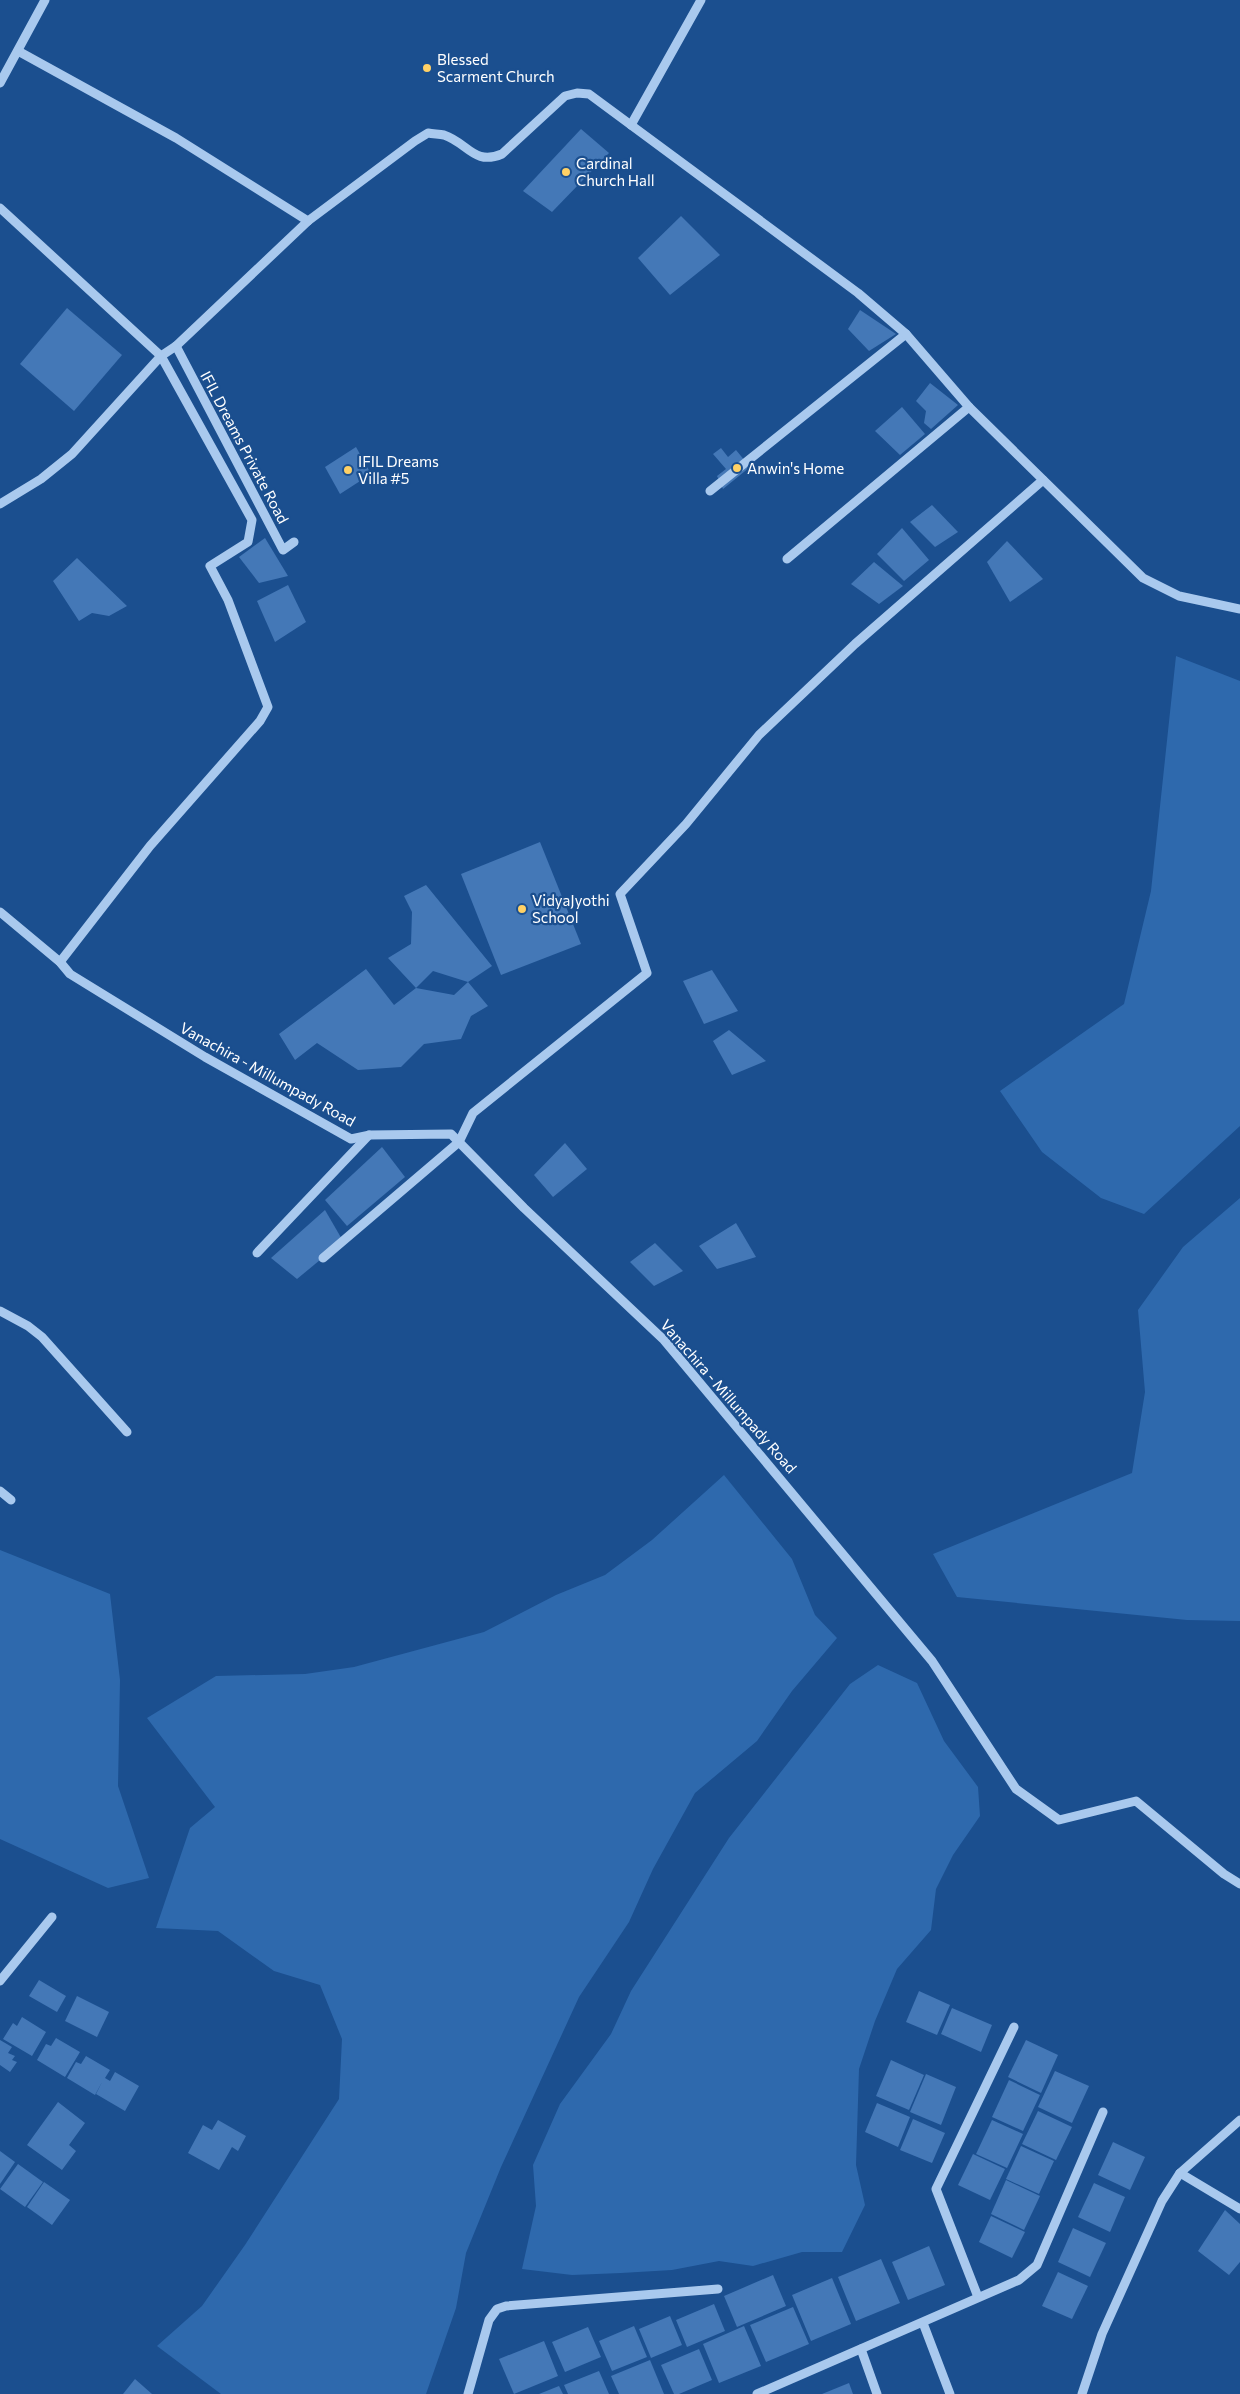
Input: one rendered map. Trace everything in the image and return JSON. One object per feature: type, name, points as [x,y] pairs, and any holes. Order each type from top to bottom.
[{"type":"street","points":[[0,83],[45,0]]},
{"type":"street","points":[[631,125],[700,0]]},
{"type":"street","points":[[18,51],[176,138],[308,221]]},
{"type":"street","points":[[0,504],[41,479],[72,454],[161,356],[176,346],[308,221],[428,133],[445,135],[479,156],[491,159],[502,154],[565,96],[577,93],[589,94],[858,294],[906,334],[969,407],[1143,578],[1178,596],[1240,609]]},
{"type":"street","points":[[0,208],[161,356],[252,520],[248,542],[210,566],[228,600],[268,707],[260,721],[150,846],[60,962]]},
{"type":"street","points":[[710,491],[906,334]]},
{"type":"street","name":"IFIL Dreams Private Road","points":[[176,346],[283,550],[294,542]]},
{"type":"street","points":[[786,560],[969,407]]},
{"type":"street","points":[[322,1258],[459,1142],[473,1113],[647,973],[620,894],[686,824],[759,735],[855,644],[1043,480]]},
{"type":"street","points":[[252,520],[266,517]]},
{"type":"street","name":"Vanachira - Millumpady Road","points":[[0,912],[60,962],[70,974],[206,1057],[351,1139],[370,1135],[451,1134],[524,1208],[664,1340],[932,1660],[1016,1789],[1059,1820],[1136,1801],[1224,1874],[1240,1884]]},
{"type":"street","points":[[257,1253],[370,1135]]},
{"type":"street","points":[[0,1311],[28,1326],[42,1337],[127,1432]]},
{"type":"street","points":[[0,1491],[11,1500]]},
{"type":"street","points":[[0,1981],[52,1917]]},
{"type":"street","points":[[978,2297],[936,2189],[1014,2027]]},
{"type":"street","points":[[757,2394],[1019,2280],[1037,2265],[1104,2112]]},
{"type":"street","points":[[1082,2394],[1102,2334],[1162,2201],[1180,2173],[1240,2120]]},
{"type":"street","points":[[1180,2173],[1240,2209]]},
{"type":"street","points":[[468,2394],[489,2320],[496,2310],[506,2306],[718,2289]]},
{"type":"street","points":[[923,2323],[950,2394]]},
{"type":"street","points":[[861,2349],[877,2394]]},
{"type":"shaded area","points":[[1176,656],[1240,681],[1240,1126],[1144,1214],[1101,1198],[1042,1152],[1000,1091],[1124,1004],[1151,891]]},
{"type":"shaded area","points":[[1240,1198],[1240,1621],[1187,1620],[957,1597],[933,1554],[1132,1473],[1145,1392],[1138,1310],[1183,1247]]},
{"type":"shaded area","points":[[724,1475],[792,1559],[815,1615],[837,1638],[792,1691],[757,1741],[695,1793],[653,1869],[629,1922],[579,1997],[501,2167],[466,2253],[456,2308],[426,2394],[221,2394],[157,2346],[202,2306],[245,2245],[339,2099],[342,2039],[320,1985],[274,1971],[218,1931],[156,1928],[190,1828],[215,1807],[147,1718],[216,1676],[305,1674],[354,1667],[484,1632],[556,1595],[605,1575],[652,1540]]},
{"type":"shaded area","points":[[0,1550],[110,1594],[120,1680],[118,1786],[149,1878],[108,1888],[0,1839]]},
{"type":"shaded area","points":[[878,1665],[917,1683],[944,1741],[978,1787],[980,1816],[953,1855],[936,1889],[931,1930],[897,1969],[875,2021],[859,2069],[856,2165],[865,2205],[842,2252],[802,2252],[753,2266],[719,2261],[672,2270],[572,2275],[522,2269],[536,2206],[533,2165],[560,2104],[611,2034],[631,1991],[729,1838],[850,1684]]},
{"type":"building","name":"Cardinal Church Hall","points":[[581,129],[609,153],[552,212],[523,191]]},
{"type":"building","points":[[681,216],[720,255],[670,295],[638,258]]},
{"type":"building","points":[[67,308],[122,355],[74,411],[20,364]]},
{"type":"building","points":[[860,310],[896,334],[869,351],[848,329]]},
{"type":"building","points":[[930,383],[958,405],[931,429],[924,423],[926,411],[916,401]]},
{"type":"building","points":[[902,407],[925,434],[900,455],[875,431]]},
{"type":"building","name":"IFIL Dreams Villa #5","points":[[356,447],[371,474],[340,494],[325,467]]},
{"type":"building","name":"Anwin's Home","points":[[721,448],[728,457],[736,450],[750,467],[723,489],[717,476],[726,469],[713,454]]},
{"type":"building","points":[[932,505],[958,532],[935,547],[910,522]]},
{"type":"building","points":[[902,528],[929,560],[904,581],[877,554]]},
{"type":"building","points":[[265,538],[288,576],[259,583],[239,557]]},
{"type":"building","points":[[1007,541],[1043,579],[1010,602],[987,562]]},
{"type":"building","points":[[77,558],[127,606],[109,616],[92,613],[79,621],[53,581]]},
{"type":"building","points":[[874,562],[903,586],[879,604],[851,584]]},
{"type":"building","points":[[288,585],[306,622],[275,642],[257,601]]},
{"type":"building","points":[[540,842],[581,944],[501,975],[461,874]]},
{"type":"building","points":[[426,885],[492,966],[468,982],[433,971],[416,988],[388,958],[411,944],[412,912],[404,896]]},
{"type":"building","points":[[366,969],[394,1005],[416,988],[454,995],[468,982],[488,1006],[471,1016],[461,1039],[424,1044],[401,1067],[358,1070],[317,1043],[295,1060],[279,1034]]},
{"type":"building","points":[[712,970],[738,1011],[704,1024],[683,981]]},
{"type":"building","points":[[729,1030],[766,1061],[732,1075],[713,1041]]},
{"type":"building","points":[[565,1143],[587,1169],[553,1197],[534,1175]]},
{"type":"building","points":[[382,1147],[405,1177],[347,1226],[325,1200]]},
{"type":"building","points":[[325,1210],[343,1241],[297,1279],[271,1258]]},
{"type":"building","points":[[736,1223],[756,1257],[717,1269],[699,1246]]},
{"type":"building","points":[[655,1243],[683,1271],[654,1286],[630,1262]]},
{"type":"building","points":[[39,1980],[66,1996],[57,2012],[29,1996]]},
{"type":"building","points":[[919,1991],[950,2005],[937,2035],[906,2022]]},
{"type":"building","points":[[77,1996],[109,2012],[97,2037],[65,2021]]},
{"type":"building","points":[[952,2008],[992,2025],[981,2052],[941,2034]]},
{"type":"building","points":[[22,2017],[46,2032],[32,2056],[3,2039],[13,2023],[17,2026]]},
{"type":"building","points":[[56,2038],[80,2052],[65,2077],[37,2060],[46,2044],[51,2046]]},
{"type":"building","points":[[0,2040],[12,2047],[8,2053],[15,2056],[12,2060],[17,2062],[10,2072],[0,2065]]},
{"type":"building","points":[[1026,2040],[1058,2055],[1041,2093],[1008,2077]]},
{"type":"building","points":[[86,2056],[110,2070],[105,2078],[110,2081],[115,2072],[139,2086],[125,2111],[96,2094],[102,2082],[95,2095],[67,2078],[76,2062],[81,2064]]},
{"type":"building","points":[[891,2060],[924,2075],[909,2110],[876,2096]]},
{"type":"building","points":[[1055,2071],[1089,2086],[1072,2123],[1038,2107]]},
{"type":"building","points":[[926,2074],[956,2087],[941,2125],[910,2112]]},
{"type":"building","points":[[1009,2080],[1040,2095],[1023,2131],[992,2117]]},
{"type":"building","points":[[58,2102],[85,2123],[69,2145],[76,2151],[62,2170],[27,2145]]},
{"type":"building","points":[[877,2103],[910,2117],[898,2147],[865,2132]]},
{"type":"building","points":[[1038,2111],[1072,2127],[1056,2160],[1022,2144]]},
{"type":"building","points":[[913,2119],[945,2133],[932,2163],[900,2150]]},
{"type":"building","points":[[218,2120],[246,2136],[238,2151],[232,2147],[219,2170],[188,2153],[203,2125],[212,2130]]},
{"type":"building","points":[[992,2120],[1023,2134],[1007,2168],[976,2154]]},
{"type":"building","points":[[1113,2142],[1145,2157],[1130,2190],[1098,2175]]},
{"type":"building","points":[[1021,2146],[1054,2161],[1039,2194],[1006,2179]]},
{"type":"building","points":[[0,2151],[15,2162],[0,2184]]},
{"type":"building","points":[[973,2154],[1005,2169],[990,2200],[958,2185]]},
{"type":"building","points":[[18,2164],[43,2182],[25,2207],[0,2189]]},
{"type":"building","points":[[1006,2180],[1040,2196],[1024,2230],[991,2214]]},
{"type":"building","points":[[44,2182],[70,2200],[52,2225],[27,2207]]},
{"type":"building","points":[[1094,2183],[1125,2197],[1110,2232],[1078,2217]]},
{"type":"building","points":[[1225,2210],[1240,2224],[1240,2262],[1229,2275],[1198,2251]]},
{"type":"building","points":[[991,2216],[1025,2232],[1012,2258],[979,2242]]},
{"type":"building","points":[[1073,2228],[1106,2243],[1090,2277],[1058,2262]]},
{"type":"building","points":[[929,2246],[945,2285],[908,2300],[892,2262]]},
{"type":"building","points":[[881,2259],[900,2303],[856,2321],[838,2277]]},
{"type":"building","points":[[1058,2272],[1088,2286],[1072,2319],[1042,2306]]},
{"type":"building","points":[[773,2275],[786,2306],[737,2327],[724,2296]]},
{"type":"building","points":[[832,2278],[851,2324],[811,2341],[792,2295]]},
{"type":"building","points":[[714,2304],[725,2331],[687,2347],[676,2320]]},
{"type":"building","points":[[793,2307],[809,2344],[766,2362],[750,2325]]},
{"type":"building","points":[[670,2316],[682,2345],[651,2358],[639,2329]]},
{"type":"building","points":[[634,2326],[647,2357],[612,2371],[599,2341]]},
{"type":"building","points":[[744,2326],[761,2366],[719,2383],[703,2344]]},
{"type":"building","points":[[588,2327],[601,2357],[565,2372],[552,2342]]},
{"type":"building","points":[[544,2341],[558,2376],[514,2394],[499,2359]]},
{"type":"building","points":[[699,2349],[712,2380],[679,2394],[674,2394],[661,2365]]},
{"type":"building","points":[[650,2360],[664,2394],[619,2394],[611,2376]]},
{"type":"building","points":[[599,2371],[609,2394],[568,2394],[564,2385]]},
{"type":"building","points":[[135,2379],[152,2394],[123,2394]]},
{"type":"building","points":[[849,2383],[853,2394],[822,2394]]},
{"type":"building","points":[[559,2386],[563,2394],[539,2394]]},
{"type":"place","name":"Blessed Scarment Church","points":[[427,68]]},
{"type":"place","name":"Cardinal Church Hall","points":[[566,172]]},
{"type":"place","name":"Anwin's Home","points":[[737,468]]},
{"type":"place","name":"IFIL Dreams Villa #5","points":[[348,470]]},
{"type":"place","name":"VidyaJyothi School","points":[[522,909]]}]
